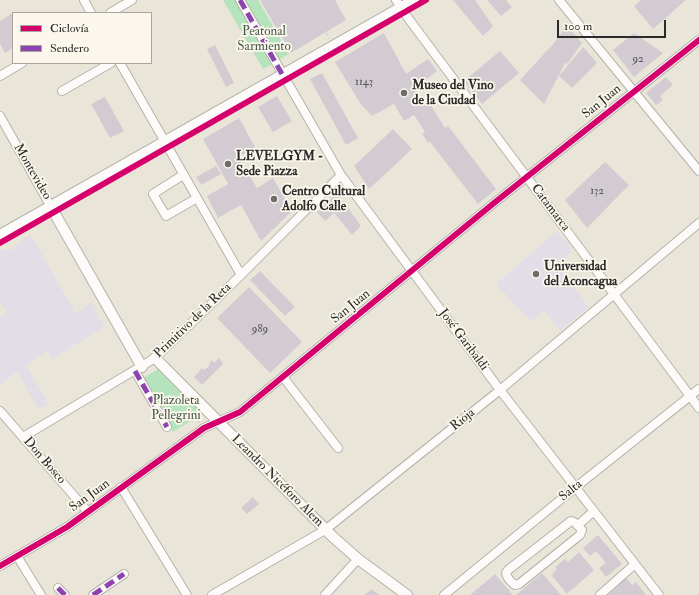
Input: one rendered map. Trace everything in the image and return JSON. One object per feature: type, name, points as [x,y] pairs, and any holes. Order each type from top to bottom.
[{"type":"main road","points":[[0,235],[282,74],[398,4],[414,0]]},
{"type":"main road","points":[[51,206],[138,369]]},
{"type":"main road","name":"Leandro Nicéforo Alem","points":[[154,358],[325,530],[358,559],[407,595]]},
{"type":"street","points":[[84,0],[90,12]]},
{"type":"street","points":[[112,12],[132,0]]},
{"type":"street","name":"José Garibaldi","points":[[240,0],[341,175],[500,390],[659,595]]},
{"type":"street","points":[[559,0],[699,171]]},
{"type":"street","name":"Catamarca","points":[[398,4],[699,408]]},
{"type":"street","name":"San Juan","points":[[0,566],[67,527],[204,428],[240,412],[526,177],[699,40]]},
{"type":"street","points":[[0,76],[20,64]]},
{"type":"street","points":[[62,91],[109,64]]},
{"type":"street","points":[[121,64],[241,275]]},
{"type":"street","name":"Montevideo","points":[[0,116],[51,206]]},
{"type":"street","points":[[183,175],[153,194],[166,216],[197,198]]},
{"type":"street","name":"Primitivo de la Reta","points":[[23,437],[154,358],[241,275],[341,175]]},
{"type":"street","name":"Rioja","points":[[212,595],[325,530],[500,390],[699,223]]},
{"type":"street","points":[[138,369],[167,428]]},
{"type":"street","points":[[283,377],[338,448]]},
{"type":"street","name":"Salta","points":[[444,595],[699,389]]},
{"type":"street","name":"Don Bosco","points":[[0,411],[88,512]]},
{"type":"street","points":[[121,487],[187,595]]},
{"type":"street","points":[[578,525],[594,511]]},
{"type":"street","points":[[571,521],[578,525],[582,530],[580,535],[519,584],[515,585],[507,576],[506,573],[508,570],[571,521]]},
{"type":"street","points":[[17,556],[40,595]]},
{"type":"street","points":[[325,595],[358,559]]},
{"type":"street","points":[[601,595],[636,564]]},
{"type":"street","points":[[93,595],[124,574]]},
{"type":"street","points":[[58,588],[65,595]]},
{"type":"path","points":[[359,38],[372,31]]},
{"type":"path","points":[[366,35],[416,106],[494,203]]},
{"type":"path","points":[[170,386],[204,428]]},
{"type":"shaded area","name":"Universidad del Aconcagua","points":[[557,231],[573,250],[557,265],[589,307],[560,331],[544,310],[531,321],[496,284]]},
{"type":"shaded area","points":[[31,235],[76,314],[92,301],[104,327],[52,359],[47,351],[26,365],[49,405],[38,409],[17,371],[0,385],[0,317],[7,312],[0,302],[0,251],[10,249],[11,251],[21,240]]},
{"type":"green space","name":"Peatonal Sarmiento","points":[[223,0],[258,0],[289,54],[263,69]]},
{"type":"green space","name":"Plazoleta Pellegrini","points":[[158,369],[202,414],[173,432],[142,379]]},
{"type":"building","points":[[260,0],[335,0],[346,20],[291,53]]},
{"type":"building","points":[[453,0],[475,0],[493,26],[483,36]]},
{"type":"building","points":[[487,0],[506,0],[512,7],[501,16]]},
{"type":"building","points":[[641,0],[686,0],[653,29],[634,6]]},
{"type":"building","points":[[12,14],[12,49],[5,53],[0,44],[0,21]]},
{"type":"building","points":[[567,25],[582,43],[567,64],[565,63],[544,104],[520,80],[555,42]]},
{"type":"building","points":[[384,33],[406,74],[428,59],[437,71],[414,89],[423,103],[427,99],[445,128],[448,126],[496,189],[478,204],[430,142],[428,143],[422,134],[425,132],[414,115],[404,121],[394,104],[372,116],[360,103],[335,62]]},
{"type":"building","points":[[634,33],[663,53],[634,77],[613,50]]},
{"type":"building","points":[[215,45],[234,83],[226,87],[207,49]]},
{"type":"building","points":[[583,47],[597,63],[572,88],[559,76]]},
{"type":"building","points":[[500,51],[519,73],[482,104],[464,81]]},
{"type":"building","points":[[322,73],[358,138],[346,145],[310,79]]},
{"type":"building","points":[[666,77],[673,85],[660,96],[663,100],[656,105],[646,93]]},
{"type":"building","points":[[277,96],[292,121],[273,132],[258,107]]},
{"type":"building","points":[[105,97],[124,131],[110,138],[91,104]]},
{"type":"building","points":[[239,118],[255,147],[238,157],[257,188],[273,178],[292,211],[261,241],[241,205],[218,218],[207,196],[228,184],[203,139]]},
{"type":"building","points":[[393,129],[412,149],[369,189],[354,166]]},
{"type":"building","points":[[605,162],[629,185],[587,228],[565,200]]},
{"type":"building","points":[[216,166],[221,174],[201,185],[196,177]]},
{"type":"building","points":[[337,193],[361,226],[352,235],[334,213],[325,221],[317,212]]},
{"type":"building","points":[[260,271],[295,307],[285,316],[250,280]]},
{"type":"building","points":[[249,287],[302,342],[270,373],[217,318]]},
{"type":"building","points":[[219,358],[223,364],[202,385],[194,377],[202,368],[204,370],[210,365],[209,363],[212,360],[214,363]]},
{"type":"building","points":[[253,497],[259,504],[247,514],[241,508]]},
{"type":"building","points":[[598,535],[622,564],[606,577],[599,568],[606,563],[596,551],[590,556],[583,548]]},
{"type":"building","points":[[579,552],[594,570],[567,594],[552,574],[557,569],[555,567],[565,559],[568,562]]},
{"type":"building","points":[[542,573],[561,595],[516,595]]},
{"type":"building","points":[[495,574],[513,595],[470,595]]},
{"type":"building","points":[[626,578],[632,585],[636,582],[646,595],[608,595],[618,586],[617,584]]},
{"type":"building","points":[[372,589],[380,595],[364,595]]},
{"type":"marked path","points":[[240,0],[282,74]]},
{"type":"marked path","points":[[135,371],[167,427]]},
{"type":"marked path","points":[[93,595],[124,574]]},
{"type":"marked path","points":[[58,588],[65,595]]},
{"type":"cycle path","points":[[0,243],[426,0]]},
{"type":"cycle path","points":[[0,566],[67,527],[204,428],[240,412],[494,203],[699,40]]},
{"type":"place","name":"Museo del Vino de la Ciudad","points":[[404,93]]},
{"type":"place","name":"LEVELGYM - Sede Piazza","points":[[228,164]]},
{"type":"place","name":"Centro Cultural Adolfo Calle","points":[[274,199]]},
{"type":"place","name":"Universidad del Aconcagua","points":[[536,274]]}]
